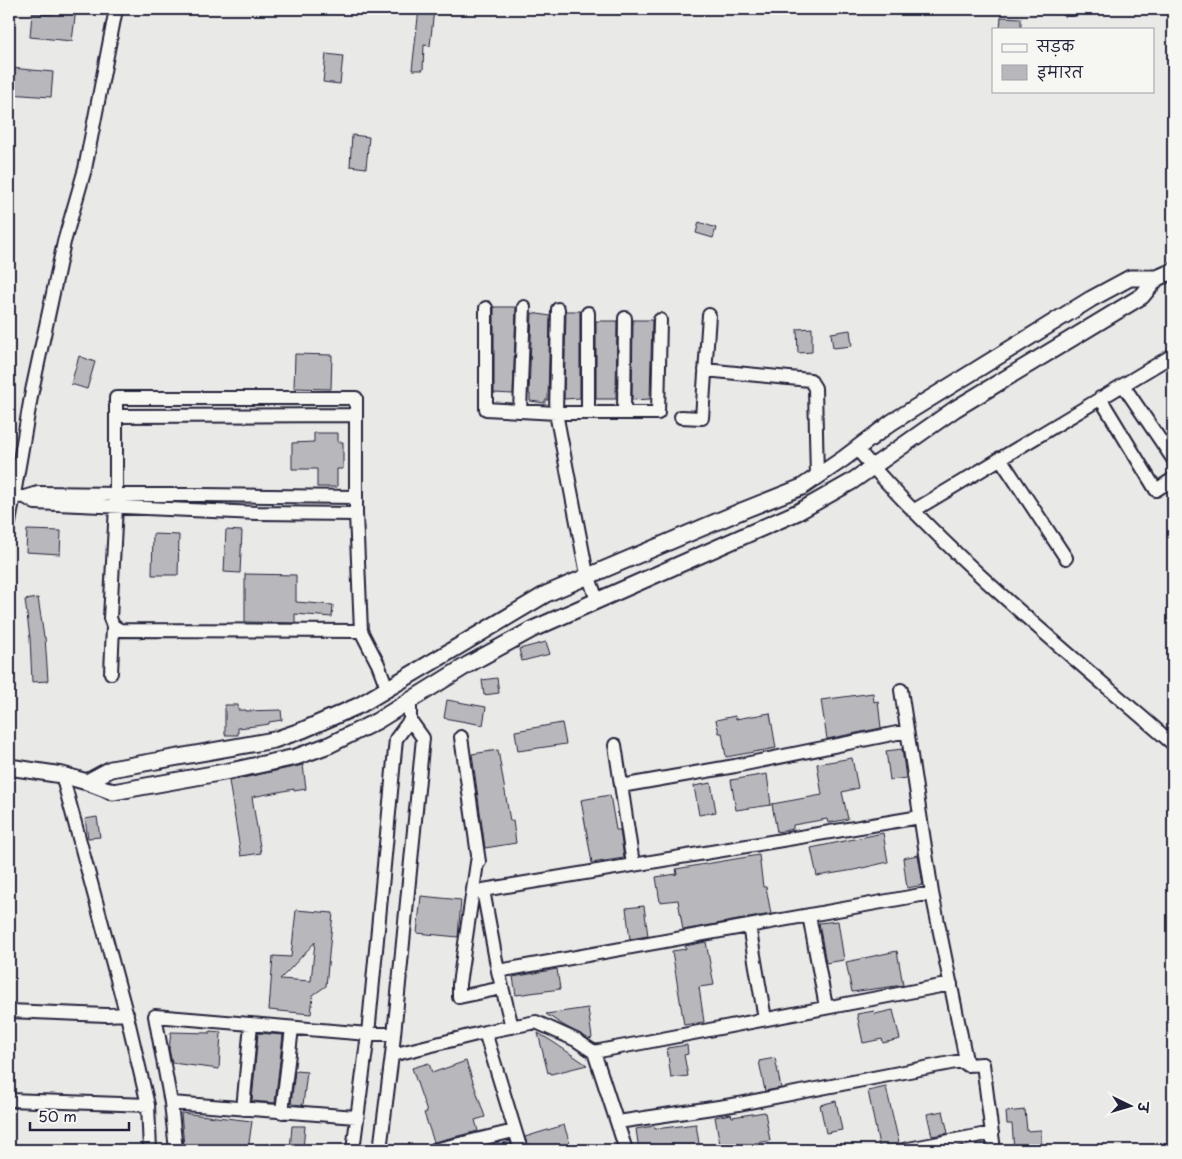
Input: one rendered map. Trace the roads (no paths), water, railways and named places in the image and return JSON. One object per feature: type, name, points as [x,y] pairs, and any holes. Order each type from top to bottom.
[{"type":"street","points":[[9,523],[19,496],[13,474],[14,458],[32,391],[64,242],[85,169],[116,9]]},
{"type":"street","points":[[1067,9],[1072,9]]},
{"type":"street","points":[[9,767],[62,775],[112,792],[296,757],[329,745],[377,721],[469,664],[533,629],[798,512],[850,482],[955,409],[1142,296],[1157,278],[1173,270]]},
{"type":"street","points":[[87,782],[111,769],[274,740],[303,730],[360,705],[546,594],[802,487],[892,422],[1091,299],[1130,278],[1157,278]]},
{"type":"street","points":[[520,412],[524,307]]},
{"type":"street","points":[[486,308],[486,409],[520,412],[658,413],[660,320]]},
{"type":"street","points":[[558,309],[556,413],[588,576],[597,600]]},
{"type":"street","points":[[588,313],[588,412]]},
{"type":"street","points":[[680,417],[702,418],[710,315]]},
{"type":"street","points":[[624,412],[625,318]]},
{"type":"street","points":[[913,511],[1173,355]]},
{"type":"street","points":[[705,370],[810,380],[815,388],[817,477]]},
{"type":"street","points":[[1123,385],[1173,459]]},
{"type":"street","points":[[111,673],[113,626],[110,618],[116,500],[116,398],[356,398],[356,514],[361,630],[378,664],[387,688]]},
{"type":"street","points":[[1100,398],[1156,490],[1173,479]]},
{"type":"street","points":[[116,416],[356,415]]},
{"type":"street","points":[[857,449],[913,511],[979,576],[1173,744]]},
{"type":"street","points":[[1000,458],[1066,558]]},
{"type":"street","points":[[19,496],[35,504],[116,500],[356,497]]},
{"type":"street","points":[[116,500],[257,513],[356,514]]},
{"type":"street","points":[[113,626],[120,630],[361,630]]},
{"type":"street","points":[[901,690],[932,893],[950,984],[967,1065],[983,1064],[994,1150]]},
{"type":"street","points":[[380,1150],[392,1055],[423,738],[410,720],[410,701]]},
{"type":"street","points":[[353,1150],[368,1034],[396,739],[410,720]]},
{"type":"street","points":[[622,786],[735,766],[907,731]]},
{"type":"street","points":[[460,737],[483,890],[498,971],[512,1027]]},
{"type":"street","points":[[615,745],[633,864]]},
{"type":"street","points":[[62,775],[126,1014],[148,1105],[150,1150]]},
{"type":"street","points":[[483,890],[920,817]]},
{"type":"street","points":[[478,856],[459,997],[502,988]]},
{"type":"street","points":[[498,971],[932,893]]},
{"type":"street","points":[[809,915],[826,1007]]},
{"type":"street","points":[[749,926],[765,1018]]},
{"type":"street","points":[[594,1052],[950,984]]},
{"type":"street","points":[[9,1011],[106,1015],[126,1014]]},
{"type":"street","points":[[176,1150],[172,1103],[155,1016],[368,1034],[394,1034]]},
{"type":"street","points":[[392,1055],[485,1032],[536,1022],[576,1040],[594,1052],[626,1150]]},
{"type":"street","points":[[243,1109],[251,1024]]},
{"type":"street","points":[[282,1112],[292,1028]]},
{"type":"street","points":[[485,1032],[521,1150]]},
{"type":"street","points":[[618,1122],[739,1104],[966,1060]]},
{"type":"street","points":[[9,1100],[148,1105]]},
{"type":"street","points":[[172,1103],[356,1117]]},
{"type":"street","points":[[434,1150],[514,1131]]},
{"type":"street","points":[[902,1150],[992,1133]]}]
